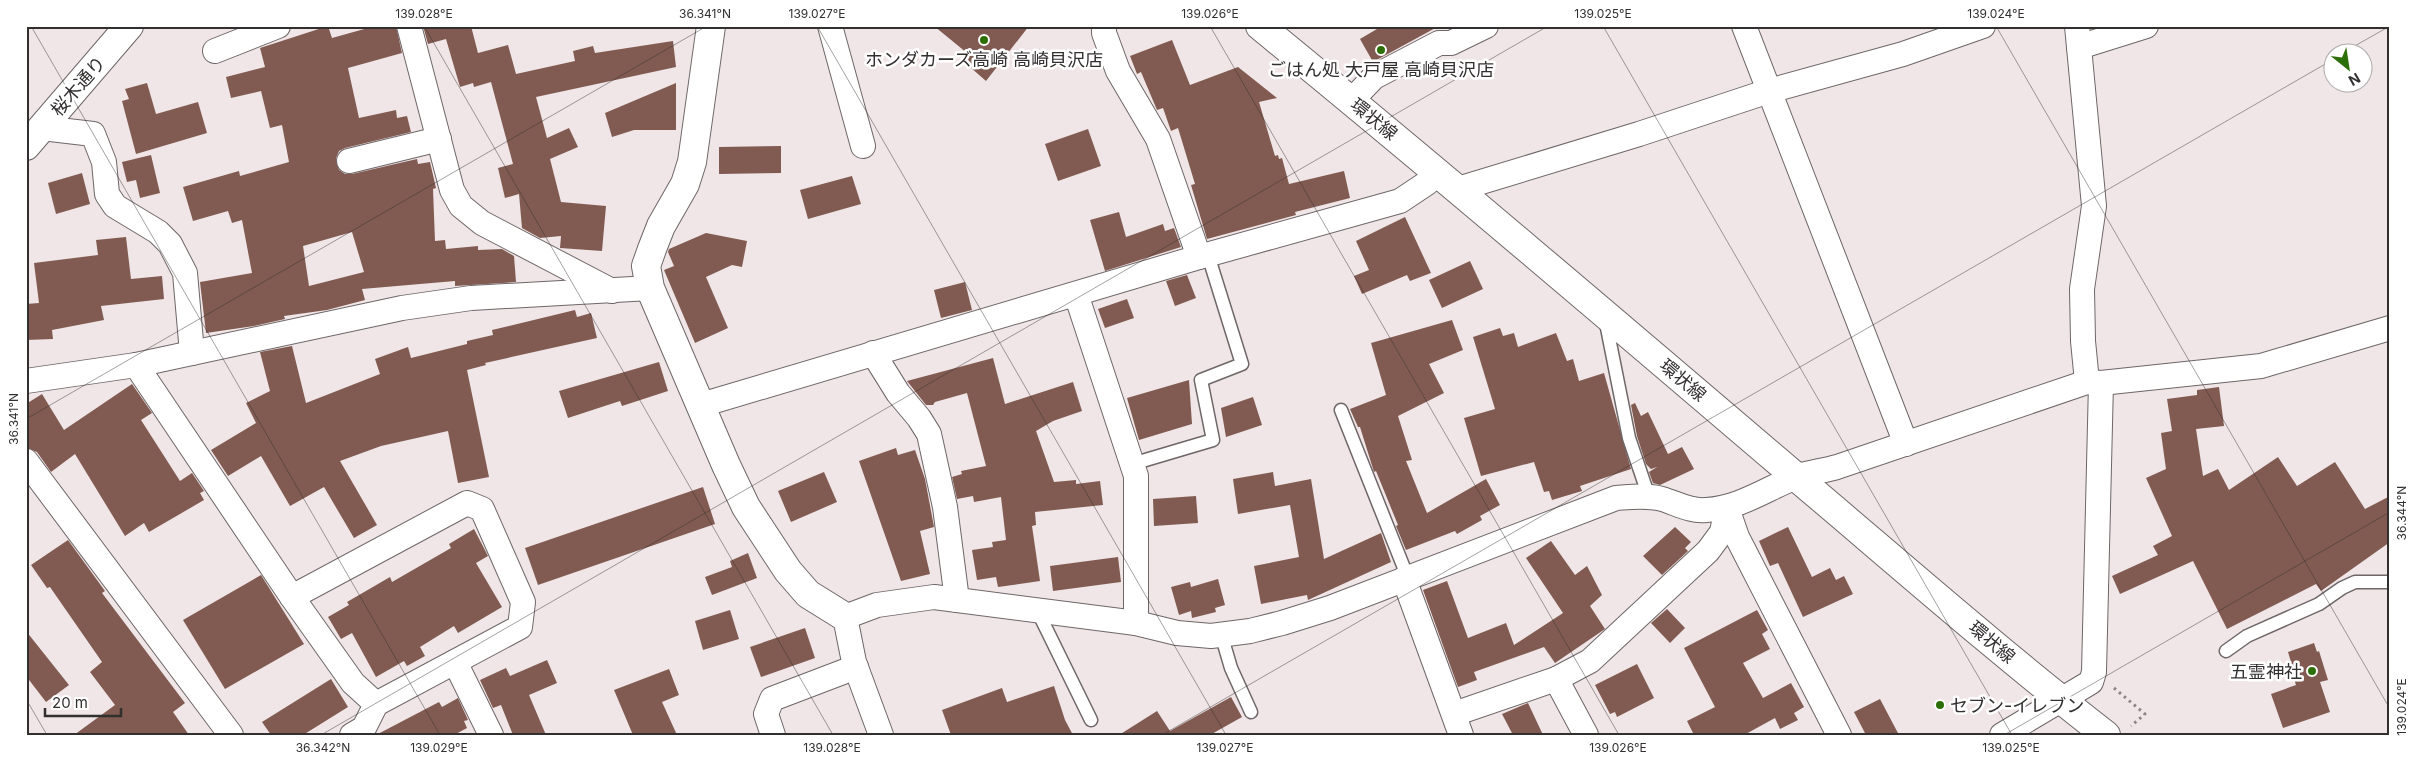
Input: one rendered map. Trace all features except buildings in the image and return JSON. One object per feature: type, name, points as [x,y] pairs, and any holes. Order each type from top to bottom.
[{"type":"street","name":"桜木通り","points":[[34,137],[129,26]]},
{"type":"street","points":[[215,51],[278,26]]},
{"type":"street","points":[[409,26],[452,190],[461,206],[482,224],[612,291]]},
{"type":"street","points":[[711,26],[692,162],[684,184],[661,226],[646,266],[650,288],[746,507],[788,571],[808,594],[845,617]]},
{"type":"street","points":[[830,26],[863,146]]},
{"type":"street","points":[[1104,26],[1104,33],[1118,71],[1158,139],[1204,256]]},
{"type":"street","name":"環状線","points":[[1260,26],[1438,171],[2061,700],[2117,732]]},
{"type":"street","points":[[1351,101],[1374,77],[1439,43],[1451,44],[1486,26]]},
{"type":"street","points":[[1744,26],[1906,444]]},
{"type":"street","points":[[1458,189],[1639,134],[1769,91],[1904,54],[1983,26]]},
{"type":"street","points":[[2002,735],[2091,682],[2094,672],[2094,382],[2083,341],[2082,289],[2094,206],[2078,37],[2146,26]]},
{"type":"street","points":[[34,137],[94,134],[104,162],[106,194],[114,206],[158,232],[170,244],[185,274],[192,353]]},
{"type":"street","points":[[349,161],[438,139]]},
{"type":"street","points":[[701,405],[1204,256],[1400,201],[1427,183],[1438,171]]},
{"type":"street","points":[[26,381],[136,365],[402,308],[471,298],[650,288]]},
{"type":"street","points":[[1076,294],[1136,476],[1136,623]]},
{"type":"street","points":[[845,617],[877,605],[934,597],[1136,623],[1178,633],[1221,634],[1282,623],[1330,608],[1616,498],[1650,497],[1704,511],[1727,508],[1764,494],[1797,477],[1837,468],[2094,382],[2261,366],[2390,328]]},
{"type":"street","points":[[874,353],[898,393],[920,418],[929,434],[944,507],[957,600]]},
{"type":"street","points":[[136,365],[292,598],[353,683],[376,704]]},
{"type":"street","points":[[26,461],[231,735]]},
{"type":"street","points":[[292,598],[466,503],[482,509],[524,602],[520,627],[376,704],[364,728],[352,735]]},
{"type":"street","points":[[1406,578],[1458,724],[1556,679],[1590,661],[1708,551],[1722,532],[1727,508]]},
{"type":"street","points":[[1727,508],[1738,537],[1839,735]]},
{"type":"street","points":[[845,617],[847,636],[856,667],[881,735]]},
{"type":"street","points":[[455,662],[491,735]]},
{"type":"street","points":[[773,735],[766,714],[772,699],[856,667]]},
{"type":"street","points":[[1556,679],[1586,735]]},
{"type":"lane","points":[[1132,464],[1213,440],[1201,380],[1242,364],[1204,256]]},
{"type":"lane","points":[[1604,312],[1629,438],[1650,497]]},
{"type":"lane","points":[[1341,410],[1406,578]]},
{"type":"lane","points":[[2226,651],[2248,636],[2319,604],[2342,588],[2355,582],[2384,580],[2390,582]]},
{"type":"lane","points":[[1037,610],[1091,720]]},
{"type":"lane","points":[[1221,634],[1231,668],[1251,712]]},
{"type":"path","points":[[2108,683],[2145,714],[2117,732]]},
{"type":"place","name":"ホンダカーズ高崎 高崎貝沢店","points":[[984,40]]},
{"type":"place","name":"ごはん処 大戸屋 高崎貝沢店","points":[[1381,50]]},
{"type":"place","name":"五霊神社","points":[[2312,671]]},
{"type":"place","name":"セブン-イレブン","points":[[1940,705]]}]
